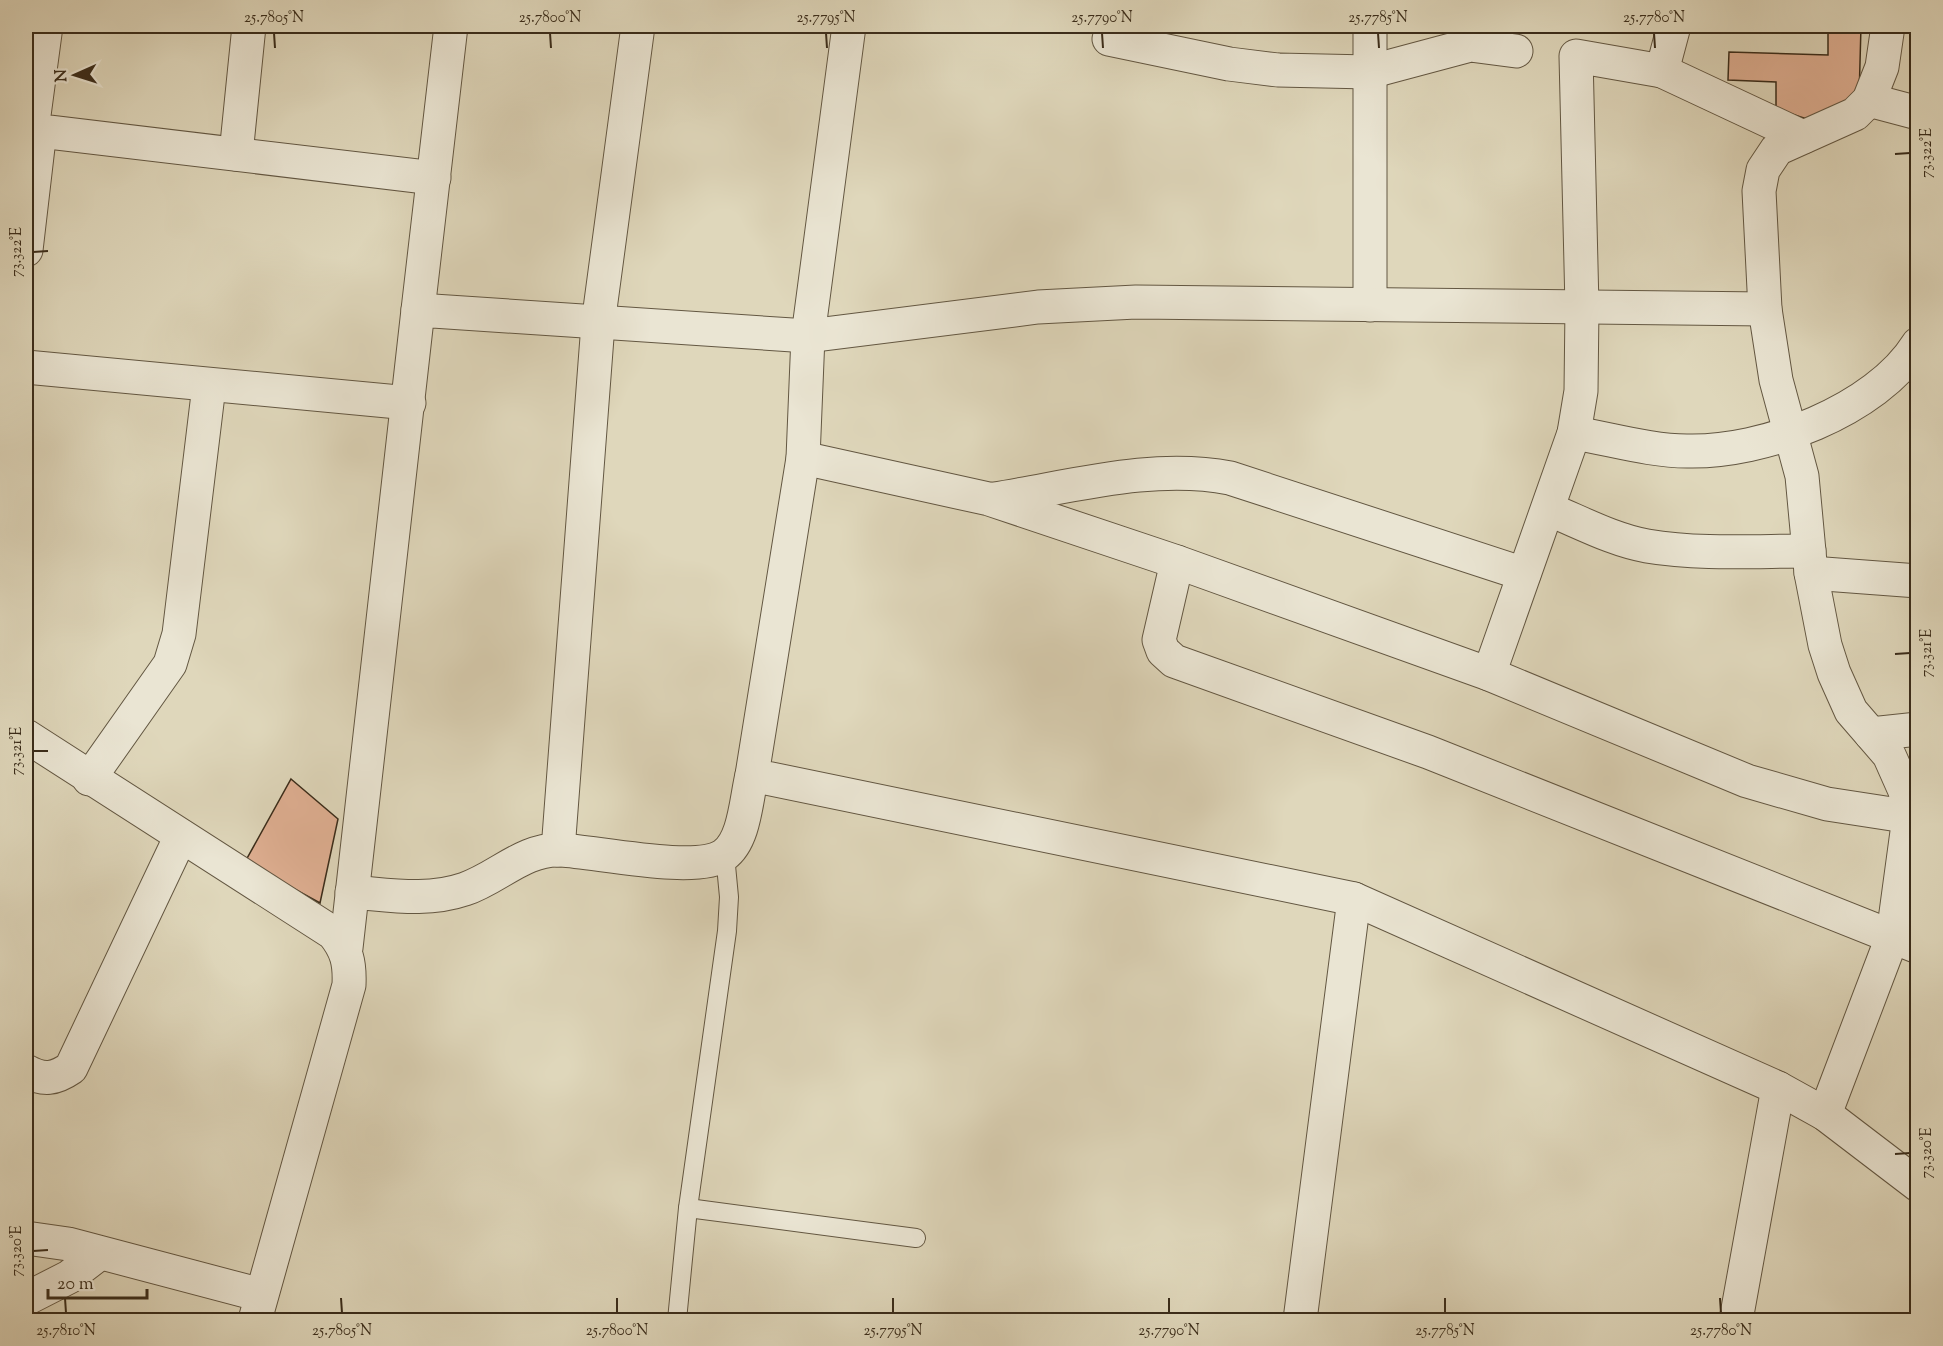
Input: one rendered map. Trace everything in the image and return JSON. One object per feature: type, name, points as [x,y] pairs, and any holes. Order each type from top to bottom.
[{"type":"street","points":[[46,26],[32,130],[434,178]]},
{"type":"street","points":[[236,154],[249,26]]},
{"type":"street","points":[[26,1238],[68,1244],[100,1253],[258,1308],[349,985],[350,967],[346,948],[451,26]]},
{"type":"street","points":[[558,850],[598,324],[638,26]]},
{"type":"street","points":[[352,892],[429,898],[447,895],[468,888],[527,855],[558,850],[685,863],[712,862],[725,855],[738,838],[752,775],[803,458],[808,336],[849,26]]},
{"type":"street","points":[[1370,26],[1370,304]]},
{"type":"street","points":[[1662,71],[1674,26]]},
{"type":"street","points":[[1825,1114],[1905,941],[1913,817],[1893,764],[1851,711],[1834,673],[1825,645],[1810,562],[1802,476],[1776,380],[1765,309],[1758,191],[1763,170],[1777,149],[1855,114],[1869,100],[1882,67],[1888,26]]},
{"type":"street","points":[[1109,39],[1229,64],[1278,70],[1369,72],[1470,45],[1516,51]]},
{"type":"street","points":[[1489,674],[1574,433],[1581,391],[1582,308],[1576,56],[1662,71],[1803,137]]},
{"type":"street","points":[[1869,100],[1917,113]]},
{"type":"street","points":[[26,242],[40,130]]},
{"type":"street","points":[[418,310],[598,324],[808,336],[1038,308],[1136,302],[1765,309]]},
{"type":"street","points":[[1574,433],[1684,452],[1720,451],[1792,434],[1866,396],[1896,374],[1917,344]]},
{"type":"street","points":[[26,367],[409,403]]},
{"type":"street","points":[[89,779],[170,664],[179,634],[209,386]]},
{"type":"street","points":[[803,458],[989,499],[1178,561],[1489,674],[1748,782],[1827,804],[1913,817]]},
{"type":"street","points":[[989,499],[1162,472],[1196,472],[1230,478],[1524,574]]},
{"type":"street","points":[[1548,509],[1621,539],[1646,546],[1810,562],[1917,581]]},
{"type":"street","points":[[1178,561],[1160,640],[1163,651],[1174,661],[1428,752],[1905,941]]},
{"type":"street","points":[[1871,734],[1917,729]]},
{"type":"street","points":[[28,742],[333,933],[346,948]]},
{"type":"street","points":[[752,775],[1354,898],[1778,1088],[1825,1114],[1917,1185]]},
{"type":"street","points":[[26,1071],[37,1077],[56,1078],[72,1068],[181,836]]},
{"type":"street","points":[[1300,1320],[1354,898]]},
{"type":"street","points":[[1736,1320],[1778,1088]]},
{"type":"street","points":[[26,1299],[69,1277],[100,1253]]},
{"type":"lane","points":[[677,1320],[688,1208],[727,931],[729,897],[725,855]]},
{"type":"lane","points":[[688,1208],[916,1238]]},
{"type":"building","points":[[1828,26],[1861,26],[1859,99],[1816,122],[1776,109],[1776,82],[1728,80],[1729,52],[1828,55]]},
{"type":"building","points":[[291,779],[338,819],[320,903],[245,862]]}]
